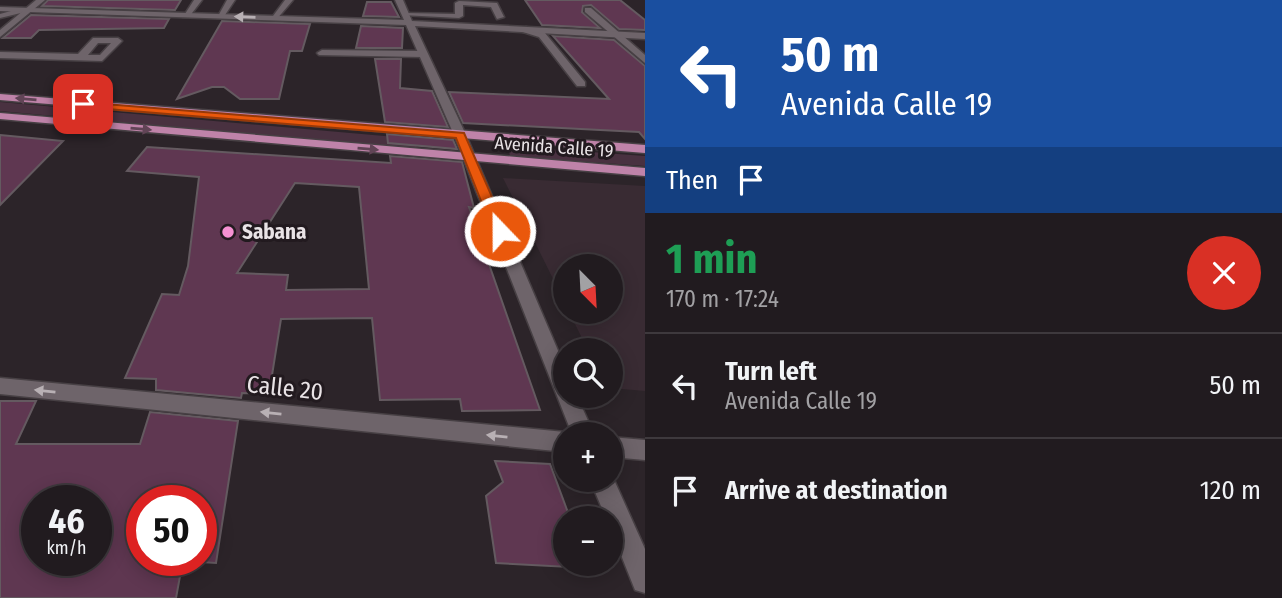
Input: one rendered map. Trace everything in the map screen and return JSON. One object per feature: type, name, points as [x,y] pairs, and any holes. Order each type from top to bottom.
[{"type":"main road","name":"Avenida Calle 19","points":[[0,97],[645,149]]},
{"type":"main road","name":"Avenida Calle 19","points":[[0,116],[645,172]]},
{"type":"street","points":[[0,34],[25,10],[41,0]]},
{"type":"street","points":[[186,15],[198,0]]},
{"type":"street","points":[[220,16],[231,0]]},
{"type":"street","points":[[273,18],[289,0]]},
{"type":"street","points":[[398,0],[409,19],[422,54],[470,158],[553,361]]},
{"type":"street","points":[[0,9],[326,22],[459,16],[459,3],[488,3],[494,5],[500,18]]},
{"type":"street","points":[[0,16],[25,10]]},
{"type":"street","points":[[588,10],[645,60]]},
{"type":"street","points":[[409,19],[526,30],[645,36]]},
{"type":"street","points":[[526,30],[542,35],[581,84]]},
{"type":"street","points":[[322,53],[422,54]]},
{"type":"street","points":[[0,55],[81,57]]},
{"type":"street","name":"Calle 20","points":[[0,386],[553,441]]},
{"type":"street","points":[[623,448],[645,450]]},
{"type":"street","points":[[607,492],[645,580]]},
{"type":"shaded area","points":[[0,102],[418,139],[416,149],[0,111]]},
{"type":"shaded area","points":[[508,146],[645,156],[645,166],[510,156]]},
{"type":"shaded area","points":[[503,178],[645,186],[645,391],[623,389],[623,338],[582,338],[575,324],[623,324],[623,254],[553,254],[553,279]]},
{"type":"building","points":[[48,0],[181,0],[175,10],[42,6]]},
{"type":"building","points":[[525,0],[620,0],[645,20],[645,30],[619,29],[591,5],[583,6],[582,12],[600,28],[542,25]]},
{"type":"building","points":[[367,2],[391,2],[399,17],[363,16]]},
{"type":"building","points":[[31,15],[169,19],[164,28],[39,30],[31,38],[3,38]]},
{"type":"building","points":[[222,21],[310,24],[302,51],[290,51],[279,99],[240,99],[224,87],[212,87],[177,99]]},
{"type":"building","points":[[361,26],[403,28],[402,48],[356,48]]},
{"type":"building","points":[[553,36],[614,40],[645,66],[645,139],[639,132],[463,123],[449,92],[609,99]]},
{"type":"building","points":[[375,59],[401,59],[400,88],[432,91],[448,127],[385,122]]},
{"type":"building","points":[[387,134],[453,140],[457,149],[388,143]]},
{"type":"building","points":[[0,135],[63,141],[0,205]]},
{"type":"building","points":[[147,147],[391,163],[390,156],[462,162],[474,208],[469,207],[540,410],[462,411],[460,399],[380,400],[372,318],[281,319],[269,394],[242,393],[241,398],[156,390],[156,379],[125,378],[162,294],[179,295],[188,266],[199,177],[127,171]],"holes":[[[295,183],[359,187],[369,289],[286,290],[288,275],[237,273]]]},
{"type":"building","points":[[0,401],[36,401],[16,444],[140,444],[150,412],[238,421],[217,557],[217,485],[126,485],[126,576],[180,576],[176,598],[0,598]]},
{"type":"building","points":[[495,461],[550,464],[553,472],[553,492],[560,492],[566,506],[553,506],[553,566],[496,563],[486,496],[503,482]]},
{"type":"place","name":"Sabana","points":[[228,232]]},
{"type":"route","points":[[83,104],[460,135],[500,231]]}]
